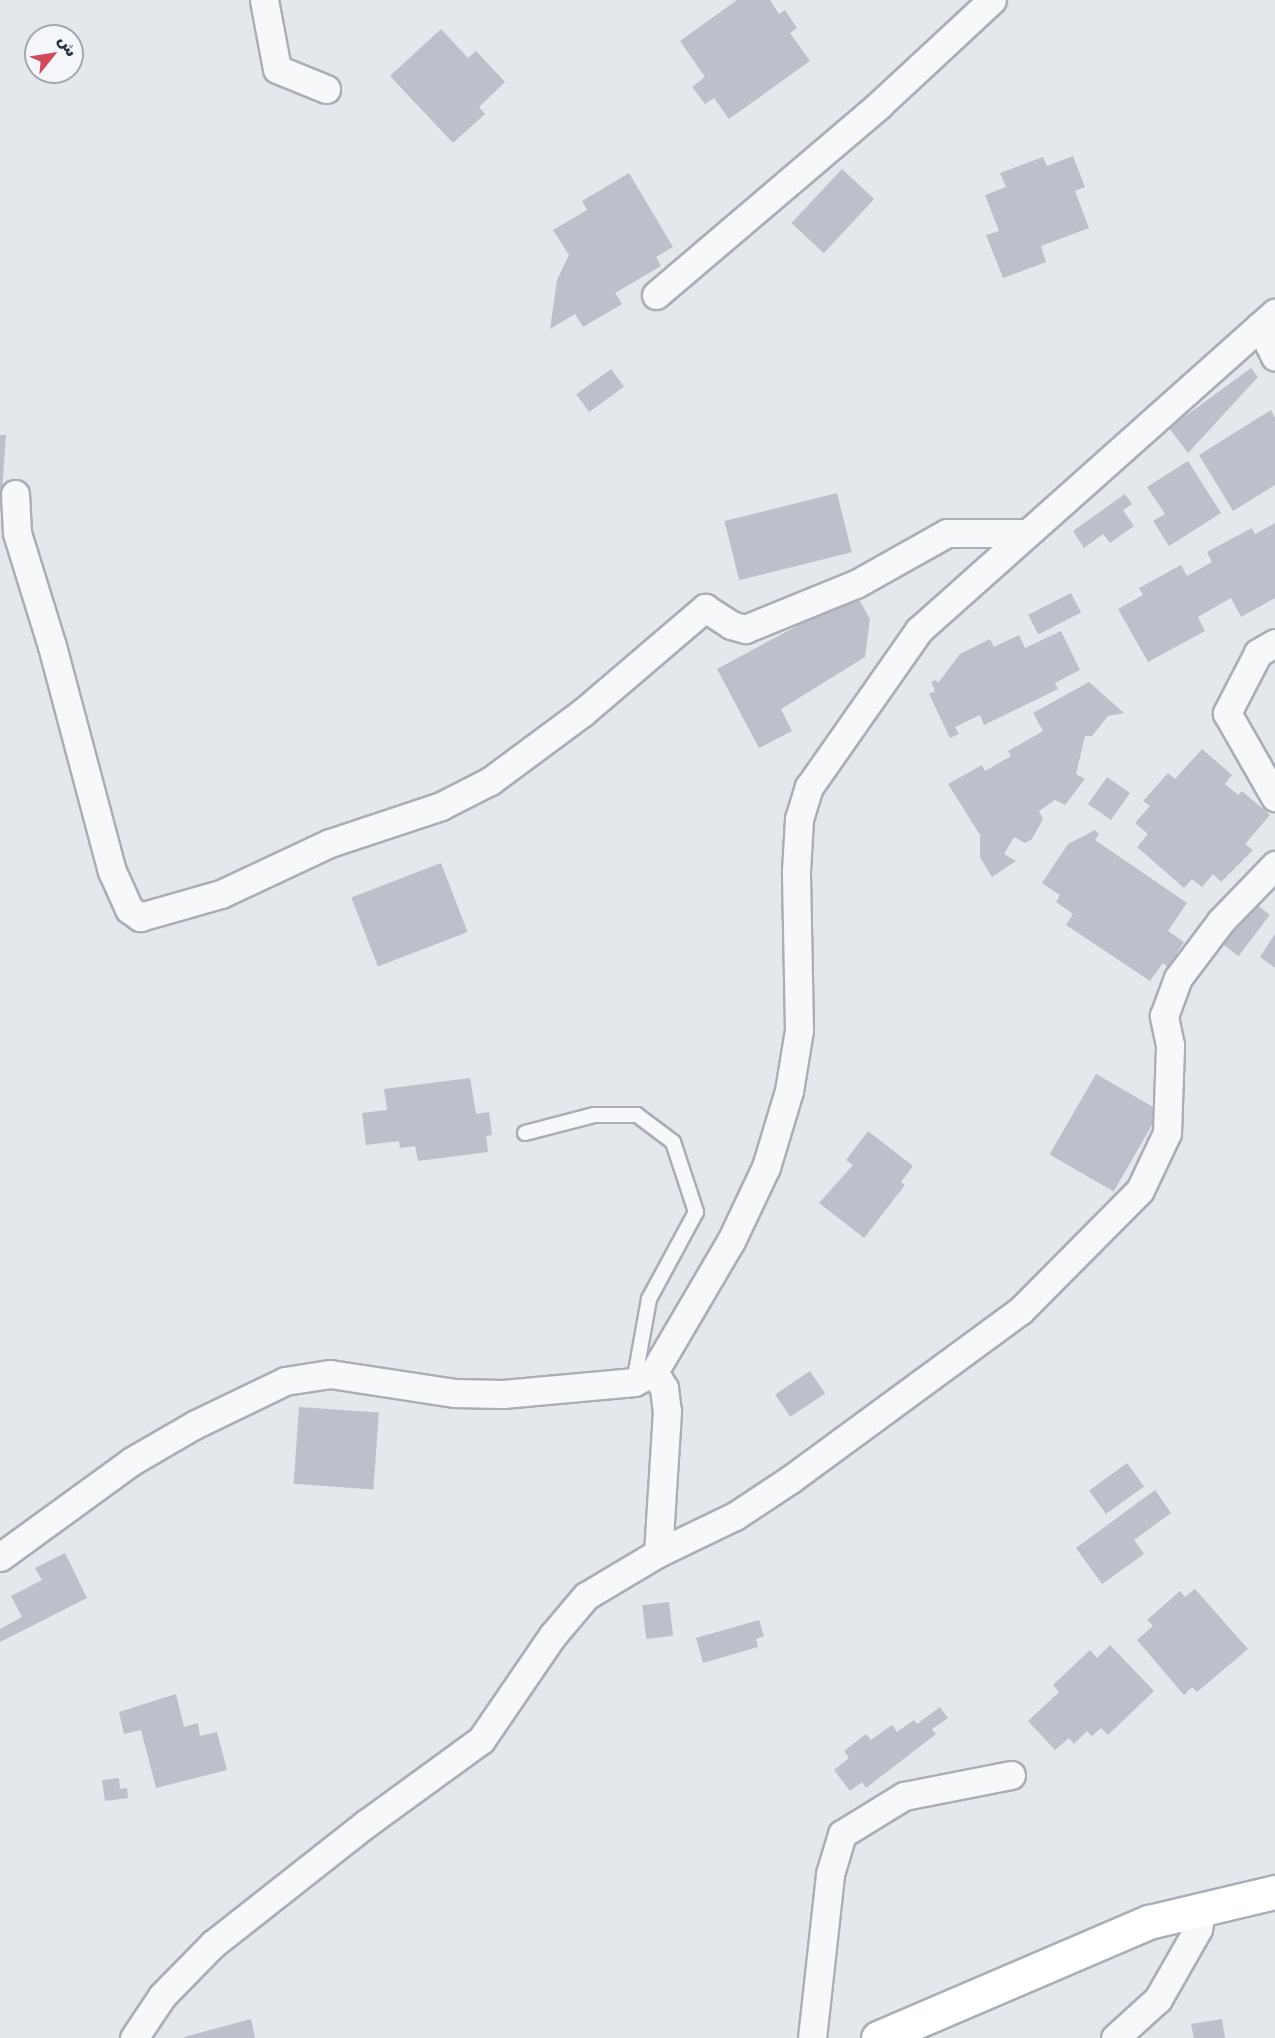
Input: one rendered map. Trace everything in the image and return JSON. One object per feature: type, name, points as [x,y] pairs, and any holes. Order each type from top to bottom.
[{"type":"main road","points":[[878,2038],[1138,1926],[1275,1892]]},
{"type":"street","points":[[264,0],[276,69],[326,89]]},
{"type":"street","points":[[656,295],[870,113],[992,0]]},
{"type":"street","points":[[1268,319],[1275,357]]},
{"type":"street","points":[[644,1377],[736,1230],[766,1167],[789,1090],[798,1030],[796,871],[799,819],[809,787],[919,630],[1023,533],[1268,319]]},
{"type":"street","points":[[15,494],[17,533],[52,646],[112,871],[129,909],[140,917],[221,894],[330,843],[441,806],[490,781],[582,713],[705,608],[731,625],[745,629],[856,584],[947,533],[1023,533]]},
{"type":"street","points":[[1275,643],[1258,653],[1227,713],[1275,797]]},
{"type":"street","points":[[135,2038],[162,1996],[213,1944],[367,1822],[481,1740],[553,1635],[586,1596],[658,1553],[735,1516],[791,1479],[1020,1311],[1140,1190],[1167,1133],[1170,1045],[1164,1016],[1178,978],[1221,921],[1275,865]]},
{"type":"street","points":[[0,1557],[132,1461],[194,1425],[285,1381],[330,1374],[454,1393],[503,1394],[644,1377],[664,1388],[667,1411],[658,1553]]},
{"type":"street","points":[[812,2038],[830,1874],[843,1834],[904,1796],[1011,1775]]},
{"type":"street","points":[[1115,2038],[1158,1999],[1198,1929],[1202,1909]]},
{"type":"lane","points":[[525,1133],[594,1115],[637,1115],[674,1142],[696,1212],[649,1299],[644,1377]]},
{"type":"building","points":[[737,0],[770,0],[779,14],[785,10],[797,28],[790,33],[810,61],[729,119],[714,98],[705,104],[692,87],[705,77],[680,41]]},
{"type":"building","points":[[441,29],[468,58],[476,51],[505,82],[479,107],[485,114],[453,143],[390,76]]},
{"type":"building","points":[[1073,156],[1085,187],[1075,191],[1089,228],[1041,246],[1046,262],[1003,278],[986,235],[999,231],[985,195],[1006,187],[1000,173],[1043,157],[1047,166]]},
{"type":"building","points":[[842,169],[874,199],[824,253],[792,223]]},
{"type":"building","points":[[629,173],[673,247],[656,257],[661,266],[615,293],[622,304],[583,327],[575,314],[550,329],[557,280],[569,255],[553,230],[587,210],[582,201]]},
{"type":"building","points":[[1251,368],[1258,377],[1188,453],[1169,428]]},
{"type":"building","points":[[611,369],[624,387],[589,412],[576,394]]},
{"type":"building","points":[[1271,410],[1275,418],[1275,485],[1233,511],[1199,455]]},
{"type":"building","points":[[0,435],[6,435],[2,491],[0,491]]},
{"type":"building","points":[[1188,461],[1221,513],[1169,546],[1153,521],[1165,514],[1147,487]]},
{"type":"building","points":[[837,493],[852,552],[739,580],[724,521]]},
{"type":"building","points":[[1125,494],[1132,504],[1123,510],[1134,526],[1110,543],[1103,534],[1084,548],[1073,531]]},
{"type":"building","points":[[1275,523],[1275,598],[1241,617],[1231,598],[1198,617],[1205,631],[1148,662],[1118,609],[1143,595],[1139,588],[1181,565],[1187,576],[1212,562],[1207,552],[1252,528],[1255,534]]},
{"type":"building","points":[[1071,593],[1081,613],[1038,634],[1028,615]]},
{"type":"building","points":[[856,594],[870,619],[865,657],[781,709],[792,731],[759,748],[717,669]]},
{"type":"building","points":[[1061,631],[1080,670],[1055,683],[1058,689],[984,725],[980,715],[955,727],[959,734],[950,738],[929,694],[935,691],[931,682],[936,680],[938,683],[960,654],[990,639],[994,647],[1019,635],[1025,648]]},
{"type":"building","points":[[1089,682],[1124,713],[1108,716],[1092,736],[1085,736],[1076,774],[1085,779],[1065,805],[1055,800],[1039,811],[1043,819],[1032,839],[1025,843],[1014,837],[1004,854],[1016,861],[992,877],[980,857],[980,835],[948,784],[982,765],[985,771],[1011,756],[1008,751],[1043,731],[1033,713]]},
{"type":"building","points":[[1202,749],[1232,775],[1225,784],[1238,795],[1242,791],[1270,815],[1245,844],[1253,850],[1221,882],[1213,874],[1202,887],[1192,879],[1184,888],[1137,847],[1148,834],[1135,823],[1150,806],[1143,801],[1168,773],[1175,779]]},
{"type":"building","points":[[1107,777],[1130,793],[1111,820],[1088,804]]},
{"type":"building","points":[[1095,830],[1099,834],[1095,840],[1187,903],[1168,931],[1184,942],[1168,967],[1163,963],[1150,981],[1066,925],[1073,914],[1056,902],[1060,895],[1042,883],[1068,844]]},
{"type":"building","points":[[441,863],[468,932],[378,966],[351,897]]},
{"type":"building","points":[[1253,902],[1270,915],[1238,956],[1222,944]]},
{"type":"building","points":[[1275,934],[1275,968],[1260,957]]},
{"type":"building","points":[[1096,1074],[1160,1111],[1114,1192],[1050,1155]]},
{"type":"building","points":[[470,1078],[476,1114],[489,1112],[492,1135],[486,1136],[488,1152],[418,1161],[415,1146],[400,1148],[399,1141],[366,1145],[362,1113],[387,1110],[384,1089]]},
{"type":"building","points":[[868,1131],[913,1166],[901,1182],[905,1185],[864,1238],[819,1203],[853,1165],[846,1160]]},
{"type":"building","points":[[810,1371],[825,1393],[790,1417],[775,1394]]},
{"type":"building","points":[[299,1407],[379,1413],[373,1489],[294,1484]]},
{"type":"building","points":[[1127,1463],[1144,1486],[1106,1514],[1089,1491]]},
{"type":"building","points":[[1155,1490],[1171,1513],[1134,1540],[1144,1554],[1102,1584],[1076,1548]]},
{"type":"building","points":[[65,1553],[87,1598],[0,1642],[0,1629],[22,1617],[11,1596],[42,1580],[35,1568]]},
{"type":"building","points":[[1195,1589],[1248,1649],[1197,1692],[1192,1687],[1184,1695],[1137,1640],[1153,1626],[1147,1620],[1180,1591],[1185,1597]]},
{"type":"building","points":[[669,1602],[673,1636],[646,1639],[642,1605]]},
{"type":"building","points":[[759,1620],[764,1636],[756,1639],[758,1647],[703,1663],[696,1638]]},
{"type":"building","points":[[1110,1645],[1154,1691],[1108,1735],[1101,1728],[1092,1736],[1087,1731],[1074,1744],[1069,1738],[1055,1750],[1028,1721],[1059,1692],[1053,1685],[1090,1650],[1097,1658]]},
{"type":"building","points":[[176,1694],[184,1727],[198,1723],[200,1736],[217,1732],[227,1770],[156,1788],[141,1730],[124,1734],[119,1712]]},
{"type":"building","points":[[940,1707],[948,1718],[932,1729],[936,1734],[866,1788],[862,1782],[850,1791],[834,1770],[849,1758],[844,1751],[866,1734],[871,1740],[892,1725],[897,1732],[914,1720],[917,1724]]},
{"type":"building","points":[[119,1778],[120,1789],[127,1788],[128,1798],[105,1801],[102,1780]]},
{"type":"building","points":[[251,2019],[255,2038],[184,2038],[184,2037]]},
{"type":"building","points":[[1222,2019],[1225,2038],[1194,2038],[1191,2024]]}]
